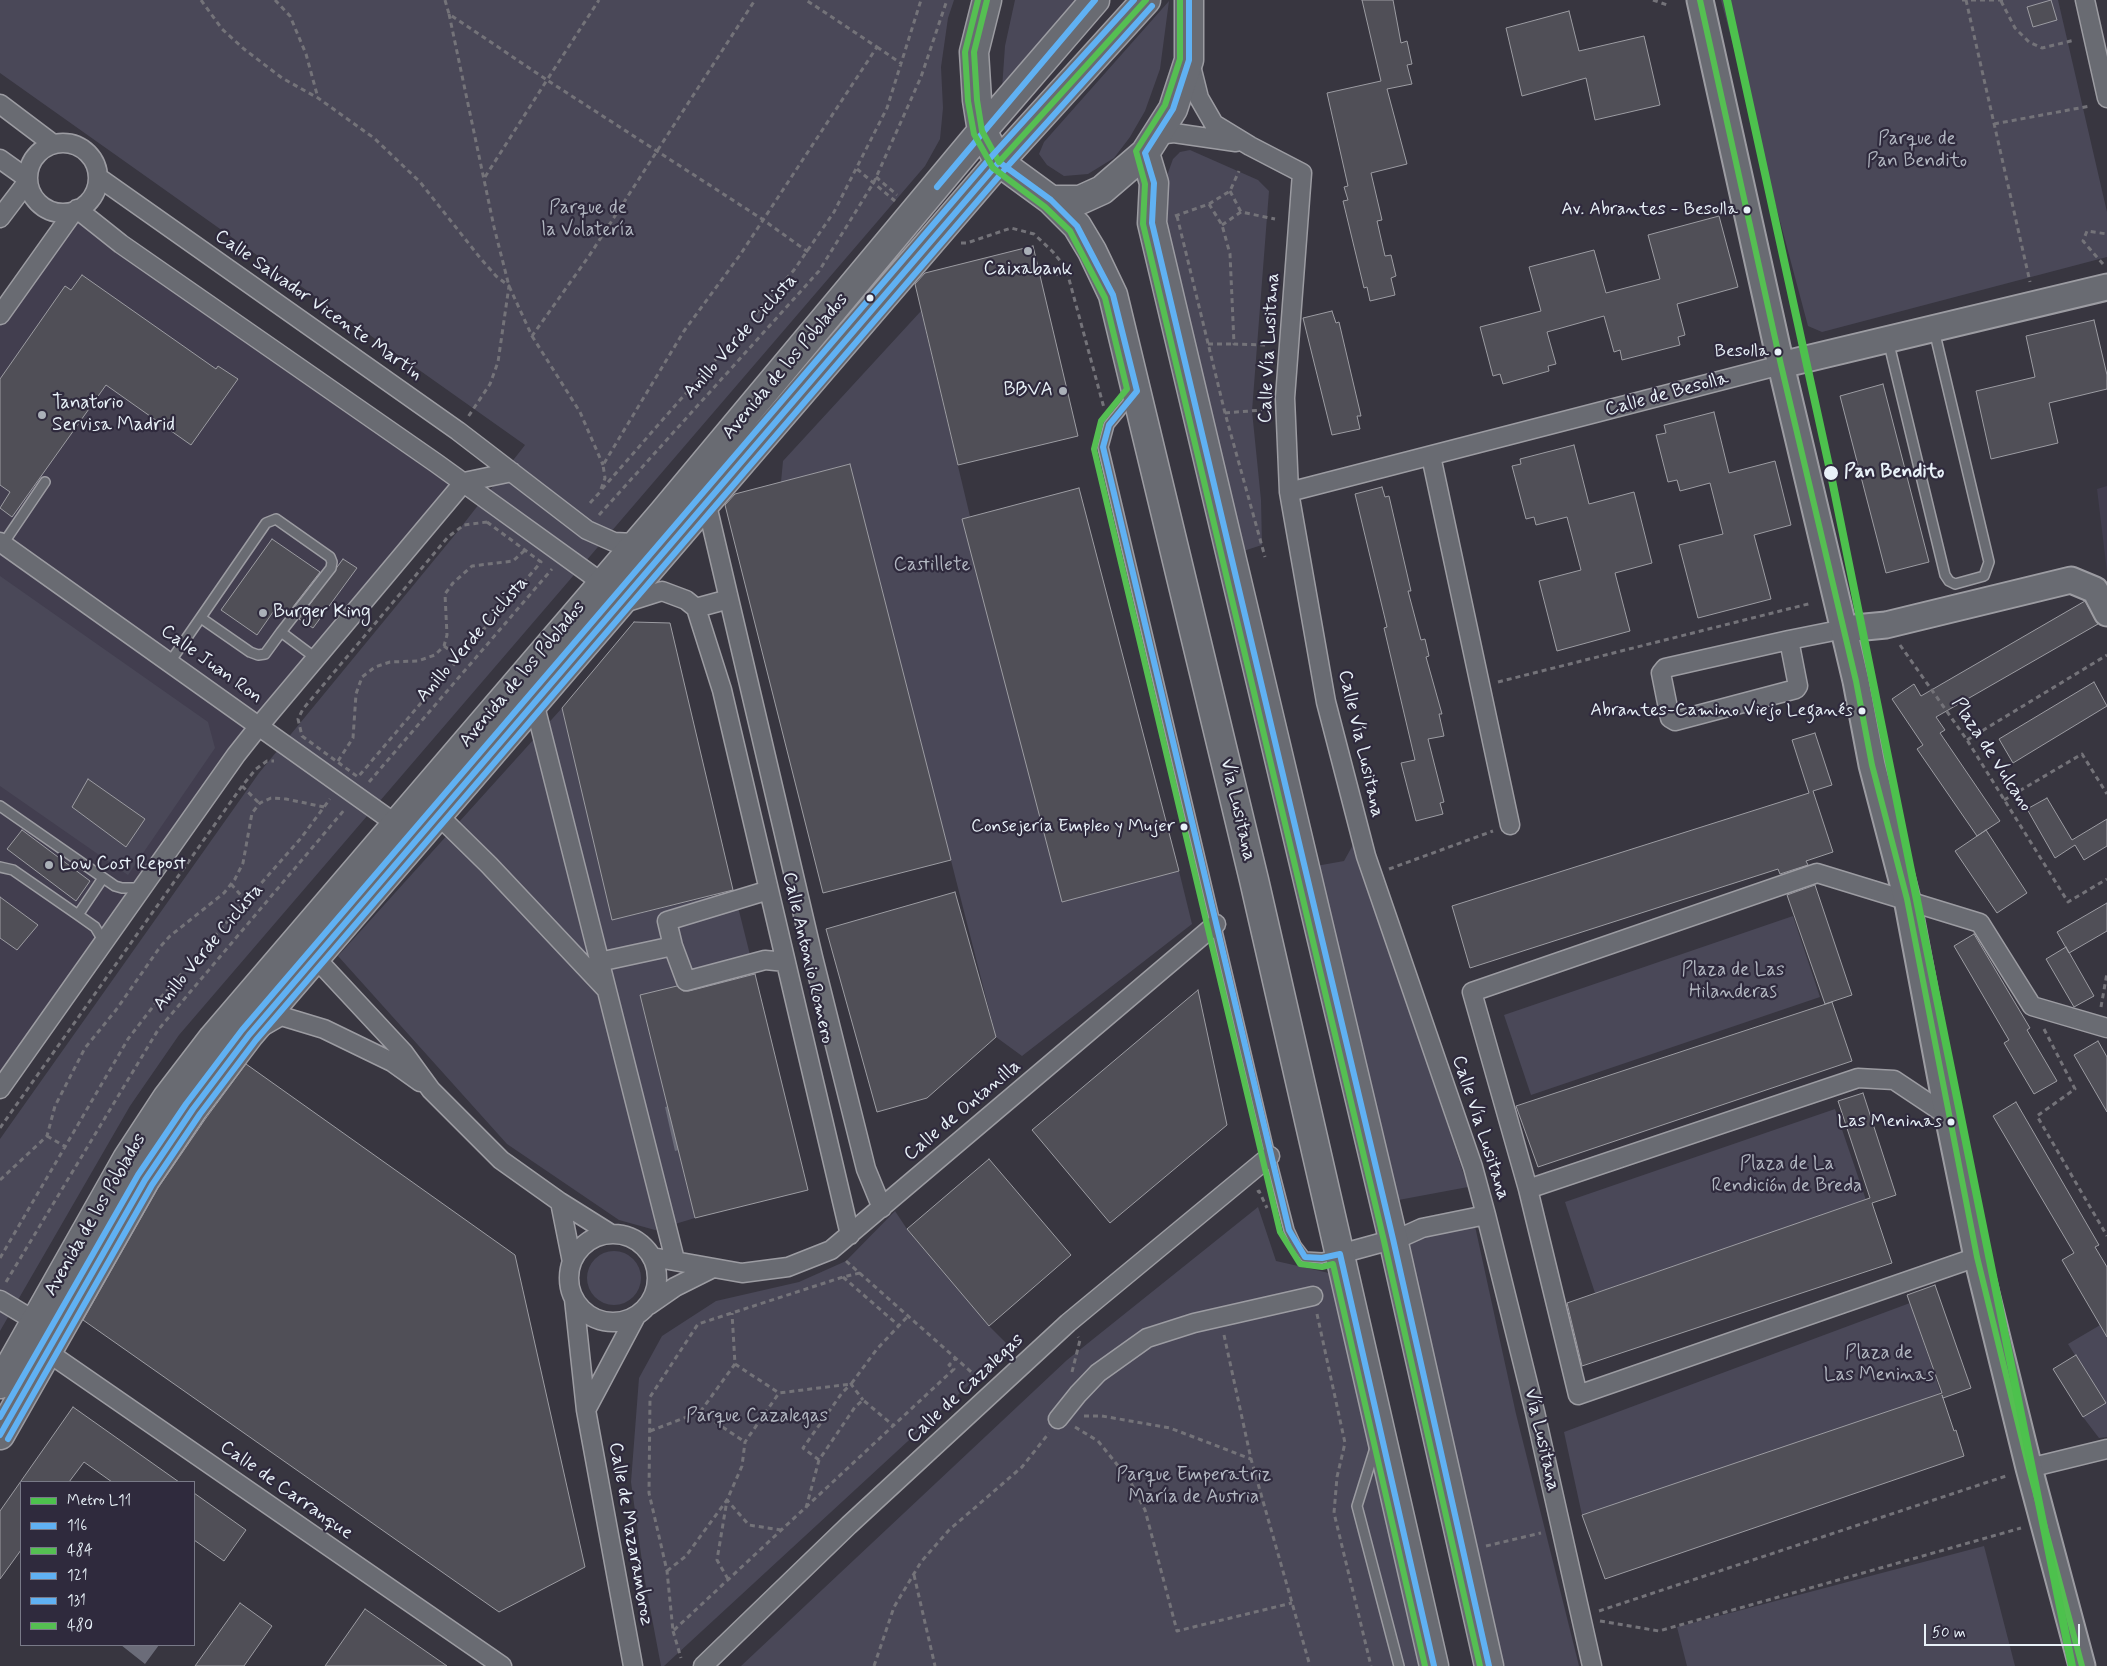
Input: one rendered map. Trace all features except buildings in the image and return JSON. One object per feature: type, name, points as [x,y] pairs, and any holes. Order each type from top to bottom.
[{"type":"main road","name":"Vía Lusitana","points":[[987,0],[974,52],[977,100],[982,131],[999,162],[1052,200],[1077,226],[1092,251],[1113,295],[1254,880],[1434,1666]]},
{"type":"main road","name":"Avenida de los Poblados","points":[[0,1435],[46,1351],[145,1180],[193,1109],[249,1035],[305,948],[396,824],[1095,0]]},
{"type":"main road","name":"Avenida de los Poblados","points":[[0,1384],[126,1159],[168,1098],[213,1038],[437,814],[999,162],[1146,0]]},
{"type":"main road","points":[[1052,200],[1080,200],[1102,190],[1151,144],[1173,109],[1189,60],[1189,0]]},
{"type":"main road","points":[[1151,144],[1154,183],[1152,223],[1393,1239],[1489,1666]]},
{"type":"street","points":[[1700,0],[1781,365],[1844,630],[1872,765],[1907,899],[1977,1257],[2029,1468],[2082,1666]]},
{"type":"street","points":[[2085,0],[2107,98]]},
{"type":"street","name":"Calle Vía Lusitana","points":[[1189,60],[1199,98],[1214,124],[1250,146],[1302,173],[1285,398],[1290,492],[1326,702],[1372,875],[1473,1167],[1486,1215],[1422,1228],[1393,1239],[1340,1254]]},
{"type":"street","points":[[0,104],[54,144]]},
{"type":"street","name":"Calle Vía Lusitana","points":[[1151,144],[1174,133],[1250,146]]},
{"type":"street","points":[[0,315],[76,210],[92,198],[98,177],[96,167],[84,149],[64,142],[54,144],[43,149],[34,157],[29,167],[28,180],[35,199],[43,206],[64,213],[76,210]]},
{"type":"street","points":[[0,159],[28,180]]},
{"type":"street","name":"Calle Salvador Vicente Martín","points":[[98,177],[512,472],[587,530],[614,542],[635,543]]},
{"type":"street","points":[[0,218],[28,180]]},
{"type":"street","points":[[76,210],[121,244],[464,482],[601,582],[640,578]]},
{"type":"street","name":"Calle de Besolla","points":[[1290,492],[1781,365],[1934,329],[2105,275]]},
{"type":"street","points":[[1431,456],[1510,825]]},
{"type":"street","points":[[0,1089],[259,726],[464,482],[512,472]]},
{"type":"street","name":"Calle Antonio Romero","points":[[706,501],[846,1094],[866,1169],[882,1208]]},
{"type":"street","name":"Calle Juan Ron","points":[[2,543],[396,824]]},
{"type":"street","points":[[1789,640],[1798,686],[1796,689],[1675,721],[1670,718],[1661,673],[1665,668],[1789,640],[1844,630],[1886,626],[2070,580],[2095,590],[2107,613]]},
{"type":"street","points":[[616,606],[662,591],[686,600],[696,608],[729,599]]},
{"type":"street","name":"Calle Antonio Romero","points":[[696,608],[722,690],[850,1235]]},
{"type":"street","points":[[534,702],[675,1260]]},
{"type":"street","points":[[437,814],[489,865],[606,990]]},
{"type":"street","points":[[1977,1257],[1578,1395],[1528,1189],[1472,992],[1817,873],[1907,899],[1980,923],[2032,1006],[2103,1028]]},
{"type":"street","points":[[769,890],[667,921],[673,946],[686,981],[766,960],[786,962]]},
{"type":"street","name":"Calle de Ontanilla","points":[[652,1257],[742,1274],[788,1267],[830,1250],[1216,924]]},
{"type":"street","points":[[600,962],[673,946]]},
{"type":"street","points":[[305,948],[404,1052],[431,1090],[500,1160],[560,1202],[611,1234]]},
{"type":"street","points":[[249,1035],[281,1016],[324,1029],[392,1062],[431,1090]]},
{"type":"street","points":[[1528,1189],[1858,1078],[1894,1080],[1948,1116]]},
{"type":"street","name":"Calle de Cazalegas","points":[[703,1666],[850,1525],[1068,1323],[1270,1156]]},
{"type":"street","points":[[560,1202],[572,1262]]},
{"type":"street","name":"Vía Lusitana","points":[[1486,1215],[1537,1422],[1592,1666]]},
{"type":"street","points":[[586,1410],[642,1311],[654,1295],[657,1282],[656,1269],[652,1257],[634,1240],[623,1235],[611,1234],[587,1242],[578,1251],[572,1262],[569,1275],[574,1299],[582,1311],[594,1319],[608,1323],[623,1322],[642,1311],[675,1287],[711,1269]]},
{"type":"street","points":[[2,1294],[35,1321]]},
{"type":"street","points":[[1058,1419],[1098,1373],[1147,1338],[1220,1317],[1314,1296]]},
{"type":"street","name":"Calle de Mazarambroz","points":[[574,1299],[586,1410],[633,1666]]},
{"type":"street","name":"Calle de Carranque","points":[[46,1351],[502,1666]]},
{"type":"street","points":[[2029,1468],[2107,1449]]},
{"type":"lane","points":[[1888,340],[1945,575],[1949,581],[1955,584],[1984,576],[1989,562],[1934,329]]},
{"type":"lane","points":[[1137,391],[1109,425],[1103,447],[1289,1230],[1296,1245],[1305,1257],[1322,1258],[1340,1254]]},
{"type":"lane","points":[[2,543],[45,482]]},
{"type":"lane","points":[[170,662],[266,523],[276,519],[330,557],[332,562],[331,568],[265,654],[258,655],[250,652],[201,618]]},
{"type":"lane","points":[[281,632],[317,659]]},
{"type":"lane","points":[[0,806],[103,878],[122,888],[142,888]]},
{"type":"lane","points":[[0,867],[13,870],[95,927],[104,942]]},
{"type":"lane","points":[[78,915],[103,878]]},
{"type":"lane","points":[[1380,1433],[1357,1506],[1399,1666]]},
{"type":"path","points":[[202,0],[222,30],[244,49],[282,78],[318,98],[374,138],[420,182],[481,259],[496,276],[509,286]]},
{"type":"path","points":[[275,0],[290,16],[306,54],[318,98]]},
{"type":"path","points":[[445,0],[485,177],[494,227],[509,286],[532,336],[580,412],[603,466],[605,478],[600,492]]},
{"type":"path","points":[[485,177],[599,0]]},
{"type":"path","points":[[532,336],[562,298],[755,0]]},
{"type":"path","points":[[806,0],[902,64]]},
{"type":"path","points":[[590,503],[673,411],[808,252],[834,212],[887,108],[921,0]]},
{"type":"path","name":"Anillo Verde Ciclista","points":[[587,530],[819,271],[874,182],[921,76],[947,0]]},
{"type":"path","points":[[1653,0],[1667,5]]},
{"type":"path","points":[[2006,0],[1965,1],[2030,283]]},
{"type":"path","points":[[2001,1],[2015,28],[2029,42],[2042,48],[2075,40]]},
{"type":"path","points":[[449,14],[656,152],[762,219],[808,252]]},
{"type":"path","points":[[603,466],[684,332],[740,255],[877,47]]},
{"type":"path","points":[[1994,124],[2091,106]]},
{"type":"path","points":[[857,169],[901,205]]},
{"type":"path","points":[[1170,217],[1209,204],[1230,191],[1239,171]]},
{"type":"path","points":[[876,177],[900,198]]},
{"type":"path","points":[[1230,191],[1241,212]]},
{"type":"path","points":[[1209,204],[1222,225],[1230,254],[1234,344]]},
{"type":"path","points":[[1222,225],[1241,212],[1275,219]]},
{"type":"path","points":[[1177,215],[1225,413],[1265,557]]},
{"type":"path","points":[[2105,275],[2083,240],[2088,231],[2107,234]]},
{"type":"path","points":[[1056,275],[1074,264]]},
{"type":"path","points":[[468,416],[490,384],[498,362],[509,286]]},
{"type":"path","points":[[1208,344],[1266,345]]},
{"type":"path","points":[[1225,413],[1262,410]]},
{"type":"path","points":[[487,522],[525,550],[541,562],[358,777],[302,736],[298,719],[303,709],[448,537],[464,525],[487,522]]},
{"type":"path","points":[[337,762],[352,738],[356,694],[362,677],[375,667],[390,662],[418,660],[435,655],[444,646],[447,635],[445,594],[453,583],[472,566],[513,560],[525,550]]},
{"type":"path","name":"Anillo Verde Ciclista","points":[[2,1294],[158,1030],[356,796],[565,554]]},
{"type":"path","points":[[1497,682],[1812,603]]},
{"type":"path","name":"Plaza de Vulcano","points":[[1886,626],[1967,740],[2068,902],[2107,879]]},
{"type":"path","points":[[444,646],[459,657]]},
{"type":"path","points":[[1967,740],[2107,655]]},
{"type":"path","points":[[2004,800],[2082,754],[2107,794]]},
{"type":"path","points":[[0,1128],[242,786],[256,769],[267,761],[283,762]]},
{"type":"path","points":[[242,786],[260,803]]},
{"type":"path","points":[[0,1258],[128,1040],[155,1004],[301,838],[332,796]]},
{"type":"path","points":[[0,1180],[47,1136],[56,1106],[85,1048],[116,1010],[160,947],[170,936],[224,893],[231,884],[243,863],[252,813],[260,803],[271,798],[286,799],[324,807]]},
{"type":"path","points":[[1372,875],[1510,825]]},
{"type":"path","points":[[231,884],[246,900]]},
{"type":"path","points":[[2103,1028],[2107,973]]},
{"type":"path","points":[[2032,1006],[2074,1089],[2037,1116],[2107,1236]]},
{"type":"path","points":[[47,1136],[66,1147]]},
{"type":"path","points":[[1259,1191],[1270,1215]]},
{"type":"path","points":[[846,1261],[978,1378]]},
{"type":"path","points":[[681,1658],[673,1631],[667,1571],[650,1493],[650,1397],[698,1324],[843,1276],[860,1273]]},
{"type":"path","points":[[843,1276],[898,1325]]},
{"type":"path","points":[[1314,1296],[1345,1439],[1345,1447],[1337,1478],[1334,1513],[1371,1666]]},
{"type":"path","points":[[650,1431],[700,1412],[735,1364],[732,1313]]},
{"type":"path","points":[[819,1460],[803,1448],[842,1393],[898,1325],[908,1316]]},
{"type":"path","points":[[1220,1317],[1251,1459],[1310,1666]]},
{"type":"path","points":[[1068,1323],[1080,1340],[1071,1375]]},
{"type":"path","points":[[673,1631],[954,1369],[949,1365],[956,1358]]},
{"type":"path","points":[[735,1364],[779,1393],[851,1384]]},
{"type":"path","points":[[851,1384],[863,1400],[894,1426]]},
{"type":"path","points":[[667,1571],[686,1556],[727,1500],[742,1466],[745,1442],[779,1393]]},
{"type":"path","points":[[806,1508],[819,1460],[855,1407],[863,1400]]},
{"type":"path","points":[[700,1412],[745,1442]]},
{"type":"path","points":[[874,1666],[894,1607],[914,1575],[949,1530],[1022,1467],[1058,1419],[1102,1416],[1170,1428],[1251,1459]]},
{"type":"path","points":[[1058,1419],[1078,1428],[1098,1442],[1136,1491],[1145,1510],[1177,1631],[1292,1603]]},
{"type":"path","points":[[1580,1618],[2029,1468]]},
{"type":"path","points":[[727,1500],[749,1525],[781,1531]]},
{"type":"path","points":[[727,1500],[717,1560],[728,1579]]},
{"type":"path","points":[[1580,1618],[1659,1631],[2044,1522]]},
{"type":"path","points":[[1482,1547],[1541,1533]]},
{"type":"path","points":[[914,1575],[935,1666]]},
{"type":"shaded area","points":[[74,211],[464,482],[317,659],[0,1089],[0,315]]},
{"type":"shaded area","points":[[2107,486],[2107,572],[2097,489]]},
{"type":"shaded area","points":[[683,1103],[694,1146],[675,1151],[665,1107]]},
{"type":"shaded area","points":[[122,1646],[158,1646],[145,1664]]},
{"type":"green space","name":"Parque de la Volatería","points":[[0,0],[954,0],[948,18],[941,67],[943,108],[940,139],[925,166],[179,1035],[130,1106],[0,1331],[0,1139],[259,773],[458,531],[525,445],[0,73]]},
{"type":"green space","points":[[1015,0],[1077,0],[1002,89],[1005,46]]},
{"type":"green space","name":"Parque de Pan Bendito","points":[[1721,0],[2058,0],[2107,212],[2107,257],[1822,332],[1808,326]]},
{"type":"green space","points":[[1169,1],[1160,69],[1145,111],[1130,137],[1114,158],[1088,174],[1064,176],[1047,165],[1039,154],[1044,142]]},
{"type":"green space","points":[[1190,150],[1258,180],[1269,191],[1252,411],[1261,500],[1262,545],[1237,553],[1161,210],[1165,181],[1173,159],[1180,152]]},
{"type":"green space","name":"Castillete","points":[[921,311],[1062,902],[1179,871],[1192,924],[1022,1056],[996,1037],[850,464],[781,482],[783,461]]},
{"type":"green space","points":[[0,576],[208,722],[215,748],[128,875],[0,786]]},
{"type":"green space","points":[[562,708],[612,920],[734,891],[753,967],[640,996],[695,1218],[655,1230],[619,1220],[507,1144],[338,956]]},
{"type":"green space","points":[[1354,843],[1468,1187],[1393,1201],[1316,866],[1344,861]]},
{"type":"green space","name":"Plaza de Las Hilanderas","points":[[1793,916],[1820,997],[1531,1095],[1504,1015]]},
{"type":"green space","name":"Plaza de La Rendición de Breda","points":[[1835,1109],[1866,1200],[1595,1293],[1565,1202]]},
{"type":"green space","name":"Parque Emperatriz María de Austria","points":[[1258,1207],[1276,1261],[1329,1273],[1420,1666],[741,1666],[1067,1360]]},
{"type":"green space","name":"Parque Cazalegas","points":[[895,1211],[907,1229],[989,1326],[1010,1347],[664,1666],[661,1666],[644,1576],[631,1482],[639,1378],[662,1336],[716,1301],[799,1282],[846,1261]]},
{"type":"green space","points":[[1473,1217],[1516,1414],[1579,1666],[1501,1666],[1402,1237]]},
{"type":"green space","points":[[609,1251],[619,1251],[629,1255],[637,1263],[641,1278],[637,1293],[629,1301],[619,1305],[609,1305],[599,1301],[591,1293],[587,1283],[587,1273],[591,1263],[599,1255]]},
{"type":"green space","name":"Plaza de Las Meninas","points":[[1910,1303],[1941,1394],[1582,1515],[1564,1432]]},
{"type":"green space","points":[[2107,1321],[2107,1437],[2099,1438],[2083,1417],[2105,1403],[2068,1344]]},
{"type":"green space","points":[[1984,1546],[2015,1666],[1687,1666],[1677,1627]]},
{"type":"metro line","name":"L11","points":[[1727,0],[1831,475],[2072,1666]]},
{"type":"transit line","name":"480","points":[[978,0],[965,52],[968,101],[974,134],[993,168],[1045,207],[1070,231],[1105,298],[1127,389],[1101,421],[1094,449],[1280,1232],[1300,1264],[1322,1267],[1333,1264],[1425,1666]]},
{"type":"transit line","name":"484","points":[[987,0],[974,52],[977,100],[982,131],[999,162],[1146,0]]},
{"type":"transit line","name":"116","points":[[937,187],[1095,0]]},
{"type":"transit line","name":"131","points":[[0,1417],[138,1175],[186,1104],[242,1030],[992,156],[1134,0]]},
{"type":"transit line","name":"480","points":[[1180,0],[1180,59],[1165,105],[1136,151],[1145,184],[1143,224],[1384,1241],[1480,1666]]},
{"type":"transit line","name":"116","points":[[1189,0],[1189,60],[1173,109],[1145,153],[1154,183],[1152,223],[1393,1239],[1489,1666]]},
{"type":"transit line","name":"484","points":[[1700,0],[1781,365],[1856,681],[1872,765],[1907,899],[1977,1257],[2029,1468],[2082,1666]]},
{"type":"transit line","name":"121","points":[[8,1439],[152,1185],[200,1114],[256,1040],[1006,168],[1152,6]]},
{"type":"transit line","name":"116","points":[[0,1435],[145,1180],[193,1109],[249,1035],[999,162],[1051,200],[1077,226],[1113,295],[1137,391],[1109,425],[1103,447],[1289,1230],[1305,1257],[1322,1258],[1340,1254],[1434,1666]]},
{"type":"place","name":"Av. Abrantes - Besolla","points":[[1747,210]]},
{"type":"place","name":"Caixabank","points":[[1028,251]]},
{"type":"place","name":"Besolla","points":[[1778,352]]},
{"type":"place","name":"BBVA","points":[[1063,391]]},
{"type":"place","name":"Tanatorio Servisa Madrid","points":[[42,415]]},
{"type":"place","name":"Pan Bendito","points":[[1831,473]]},
{"type":"place","name":"Burger King","points":[[263,613]]},
{"type":"place","name":"Abrantes-Camino Viejo Leganés","points":[[1862,711]]},
{"type":"place","name":"Consejería Empleo y Mujer","points":[[1184,827]]},
{"type":"place","name":"Low Cost Repost","points":[[49,865]]},
{"type":"place","name":"Las Meninas","points":[[1951,1122]]}]
